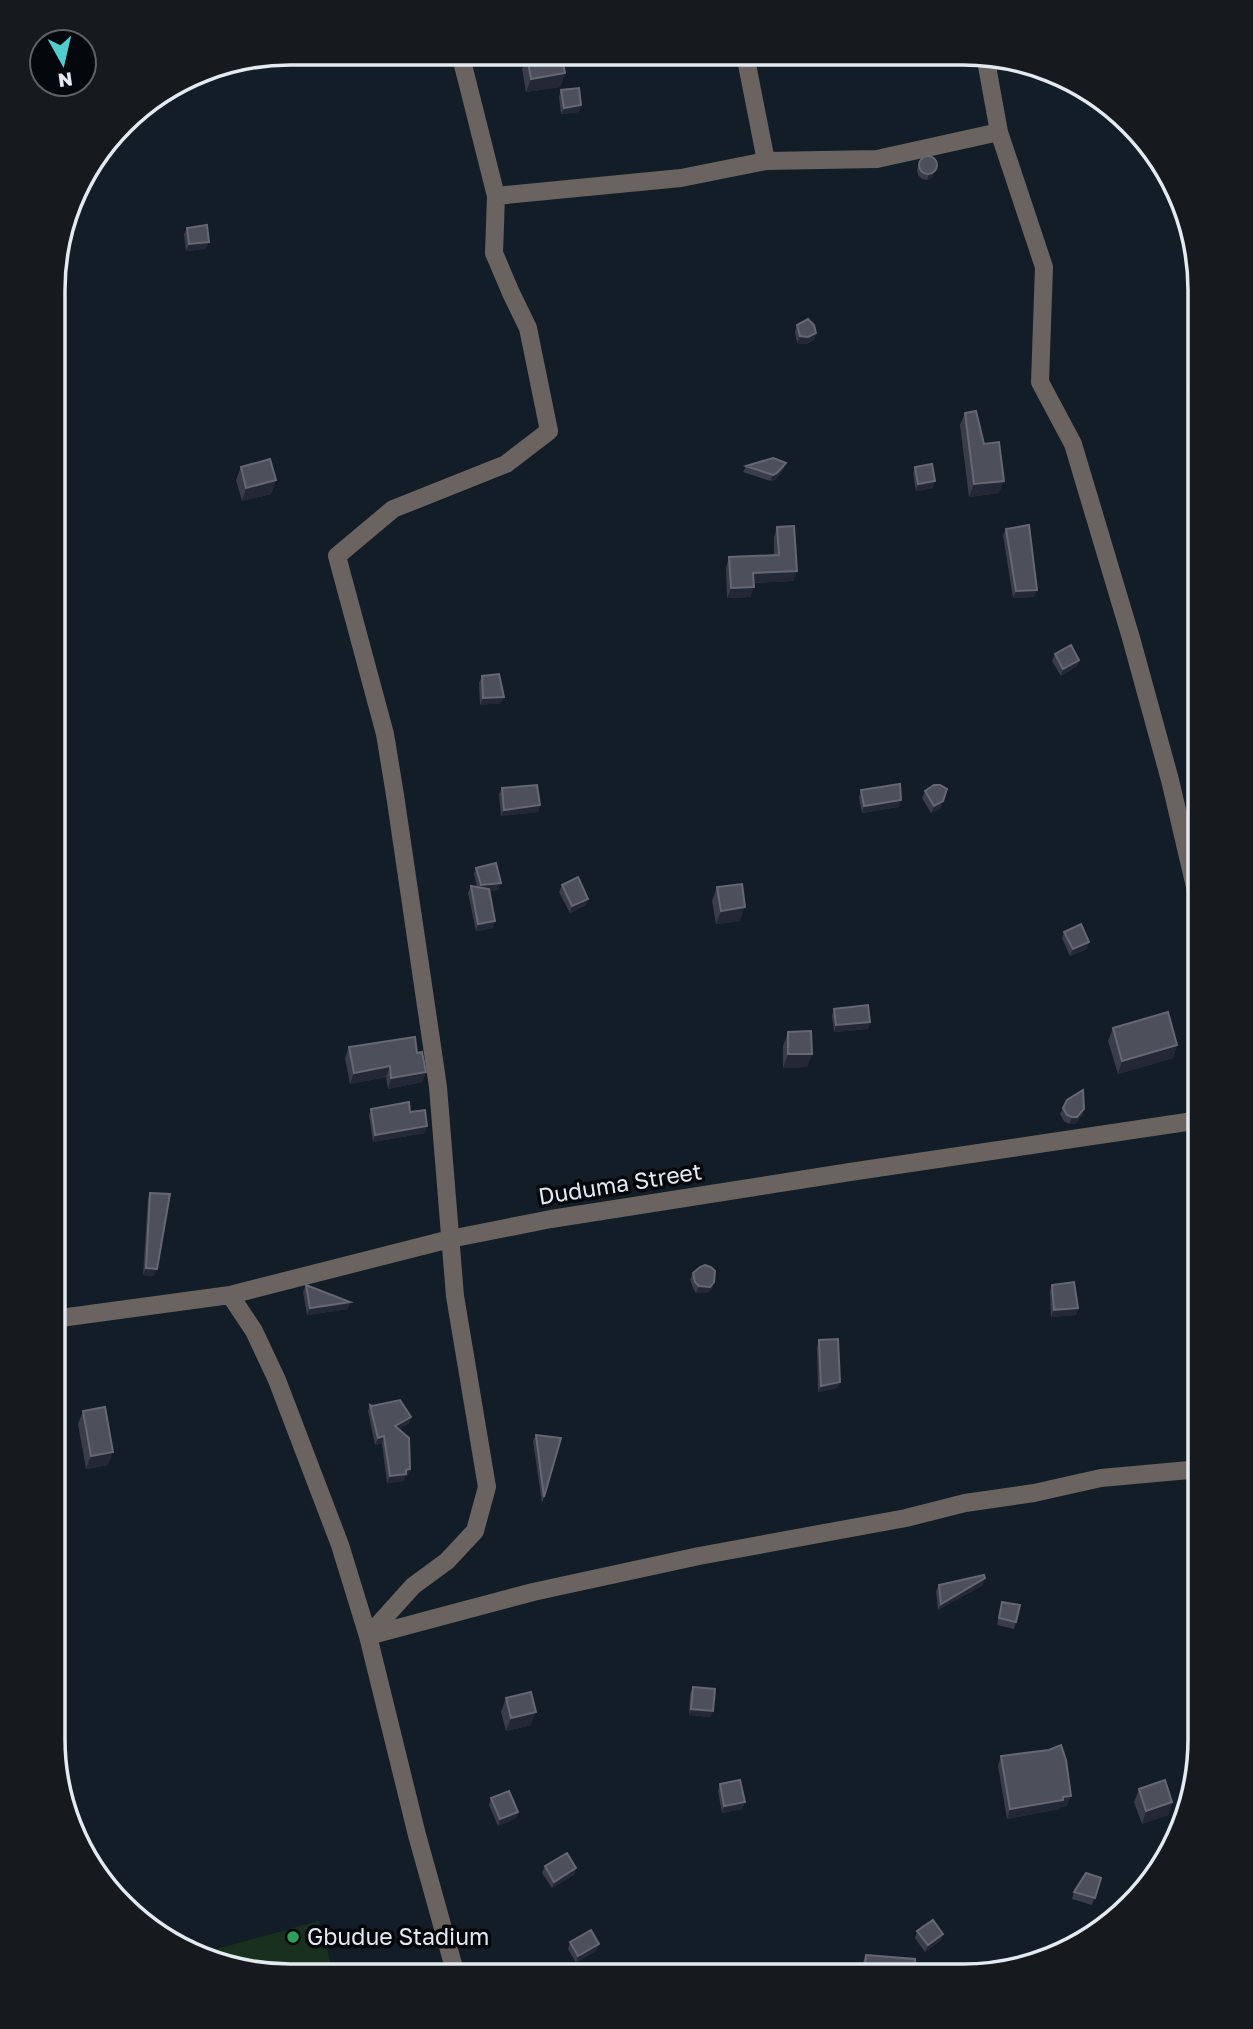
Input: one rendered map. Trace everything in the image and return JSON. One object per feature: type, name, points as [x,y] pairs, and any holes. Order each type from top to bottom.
[{"type":"street","points":[[368,1636],[413,1586],[447,1561],[475,1531],[487,1487],[455,1296],[438,1087],[385,734],[337,556],[393,509],[506,464],[550,431],[528,328],[494,253],[496,196],[463,65]]},
{"type":"street","points":[[746,65],[766,162]]},
{"type":"street","points":[[987,67],[999,132],[1044,267],[1041,382],[1073,444],[1131,638],[1188,857]]},
{"type":"street","points":[[496,196],[681,178],[766,162],[877,159],[999,132]]},
{"type":"street","name":"Duduma Street","points":[[65,1316],[230,1295],[450,1239],[564,1217],[1188,1122]]},
{"type":"street","points":[[230,1295],[254,1331],[277,1380],[340,1545],[368,1636],[410,1809],[453,1964]]},
{"type":"street","points":[[368,1636],[533,1592],[699,1556],[906,1518],[965,1503],[1034,1493],[1101,1478],[1188,1470]]},
{"type":"green space","name":"Gbudue Stadium","points":[[319,1921],[331,1964],[260,1962],[212,1950]]},
{"type":"building","points":[[529,65],[563,65],[565,73],[531,79]]},
{"type":"building","points":[[579,88],[581,105],[564,108],[561,90]]},
{"type":"building","points":[[928,156],[934,159],[937,165],[934,171],[928,174],[922,171],[919,165],[922,159]]},
{"type":"building","points":[[207,225],[209,242],[189,244],[187,228]]},
{"type":"building","points":[[808,319],[814,325],[816,333],[808,337],[800,336],[797,325]]},
{"type":"building","points":[[976,411],[984,444],[999,442],[1004,481],[974,484],[965,413]]},
{"type":"building","points":[[773,458],[786,463],[773,475],[746,466]]},
{"type":"building","points":[[270,459],[276,480],[246,488],[241,467]]},
{"type":"building","points":[[932,464],[935,481],[918,484],[915,467]]},
{"type":"building","points":[[1029,525],[1037,590],[1016,591],[1006,529]]},
{"type":"building","points":[[794,526],[797,571],[753,573],[754,587],[731,588],[729,557],[779,555],[777,527]]},
{"type":"building","points":[[1071,645],[1079,660],[1063,669],[1055,654]]},
{"type":"building","points":[[499,674],[504,697],[483,698],[482,676]]},
{"type":"building","points":[[900,784],[901,800],[864,806],[861,790]]},
{"type":"building","points":[[537,785],[540,805],[504,810],[502,788]]},
{"type":"building","points":[[934,785],[947,789],[943,801],[934,806],[925,791]]},
{"type":"building","points":[[496,863],[501,883],[481,885],[476,868]]},
{"type":"building","points":[[578,877],[588,899],[572,906],[562,885]]},
{"type":"building","points":[[742,884],[745,907],[721,911],[717,887]]},
{"type":"building","points":[[471,886],[489,889],[495,921],[478,924]]},
{"type":"building","points":[[1081,924],[1089,942],[1073,949],[1064,932]]},
{"type":"building","points":[[868,1005],[870,1022],[836,1025],[834,1009]]},
{"type":"building","points":[[1168,1012],[1177,1045],[1122,1061],[1113,1028]]},
{"type":"building","points":[[811,1031],[812,1054],[788,1054],[788,1032]]},
{"type":"building","points":[[415,1037],[417,1053],[422,1052],[426,1072],[391,1078],[390,1066],[354,1073],[349,1047]]},
{"type":"building","points":[[1083,1090],[1084,1109],[1077,1117],[1067,1115],[1063,1108],[1067,1100]]},
{"type":"building","points":[[409,1102],[410,1112],[425,1110],[427,1126],[375,1135],[371,1109]]},
{"type":"building","points":[[150,1193],[170,1194],[157,1269],[146,1268]]},
{"type":"building","points":[[705,1265],[715,1271],[714,1282],[710,1287],[699,1286],[695,1282],[693,1273]]},
{"type":"building","points":[[1074,1282],[1078,1308],[1054,1310],[1052,1285]]},
{"type":"building","points":[[306,1285],[350,1302],[310,1308]]},
{"type":"building","points":[[838,1339],[840,1382],[821,1386],[819,1340]]},
{"type":"building","points":[[400,1400],[411,1417],[395,1426],[409,1438],[410,1469],[406,1470],[406,1474],[390,1476],[384,1436],[378,1438],[370,1405]]},
{"type":"building","points":[[105,1407],[113,1452],[91,1456],[83,1411]]},
{"type":"building","points":[[536,1435],[561,1438],[544,1497]]},
{"type":"building","points":[[984,1575],[985,1578],[941,1604],[939,1585]]},
{"type":"building","points":[[1002,1602],[1020,1605],[1016,1622],[999,1618]]},
{"type":"building","points":[[693,1687],[715,1689],[713,1711],[691,1709]]},
{"type":"building","points":[[531,1692],[536,1712],[511,1718],[506,1698]]},
{"type":"building","points":[[1061,1745],[1071,1796],[1063,1797],[1063,1800],[1010,1809],[1001,1756],[1049,1750]]},
{"type":"building","points":[[740,1780],[745,1802],[724,1806],[720,1784]]},
{"type":"building","points":[[1165,1780],[1172,1802],[1146,1811],[1139,1789]]},
{"type":"building","points":[[509,1791],[518,1812],[500,1819],[491,1798]]},
{"type":"building","points":[[567,1853],[576,1868],[554,1882],[545,1866]]},
{"type":"building","points":[[1086,1873],[1101,1878],[1095,1898],[1074,1892]]},
{"type":"building","points":[[933,1920],[943,1934],[928,1945],[917,1931]]},
{"type":"building","points":[[591,1930],[599,1944],[578,1956],[570,1942]]},
{"type":"building","points":[[866,1955],[915,1959],[915,1964],[865,1964]]},
{"type":"place","name":"Gbudue Stadium","points":[[293,1937]]}]
